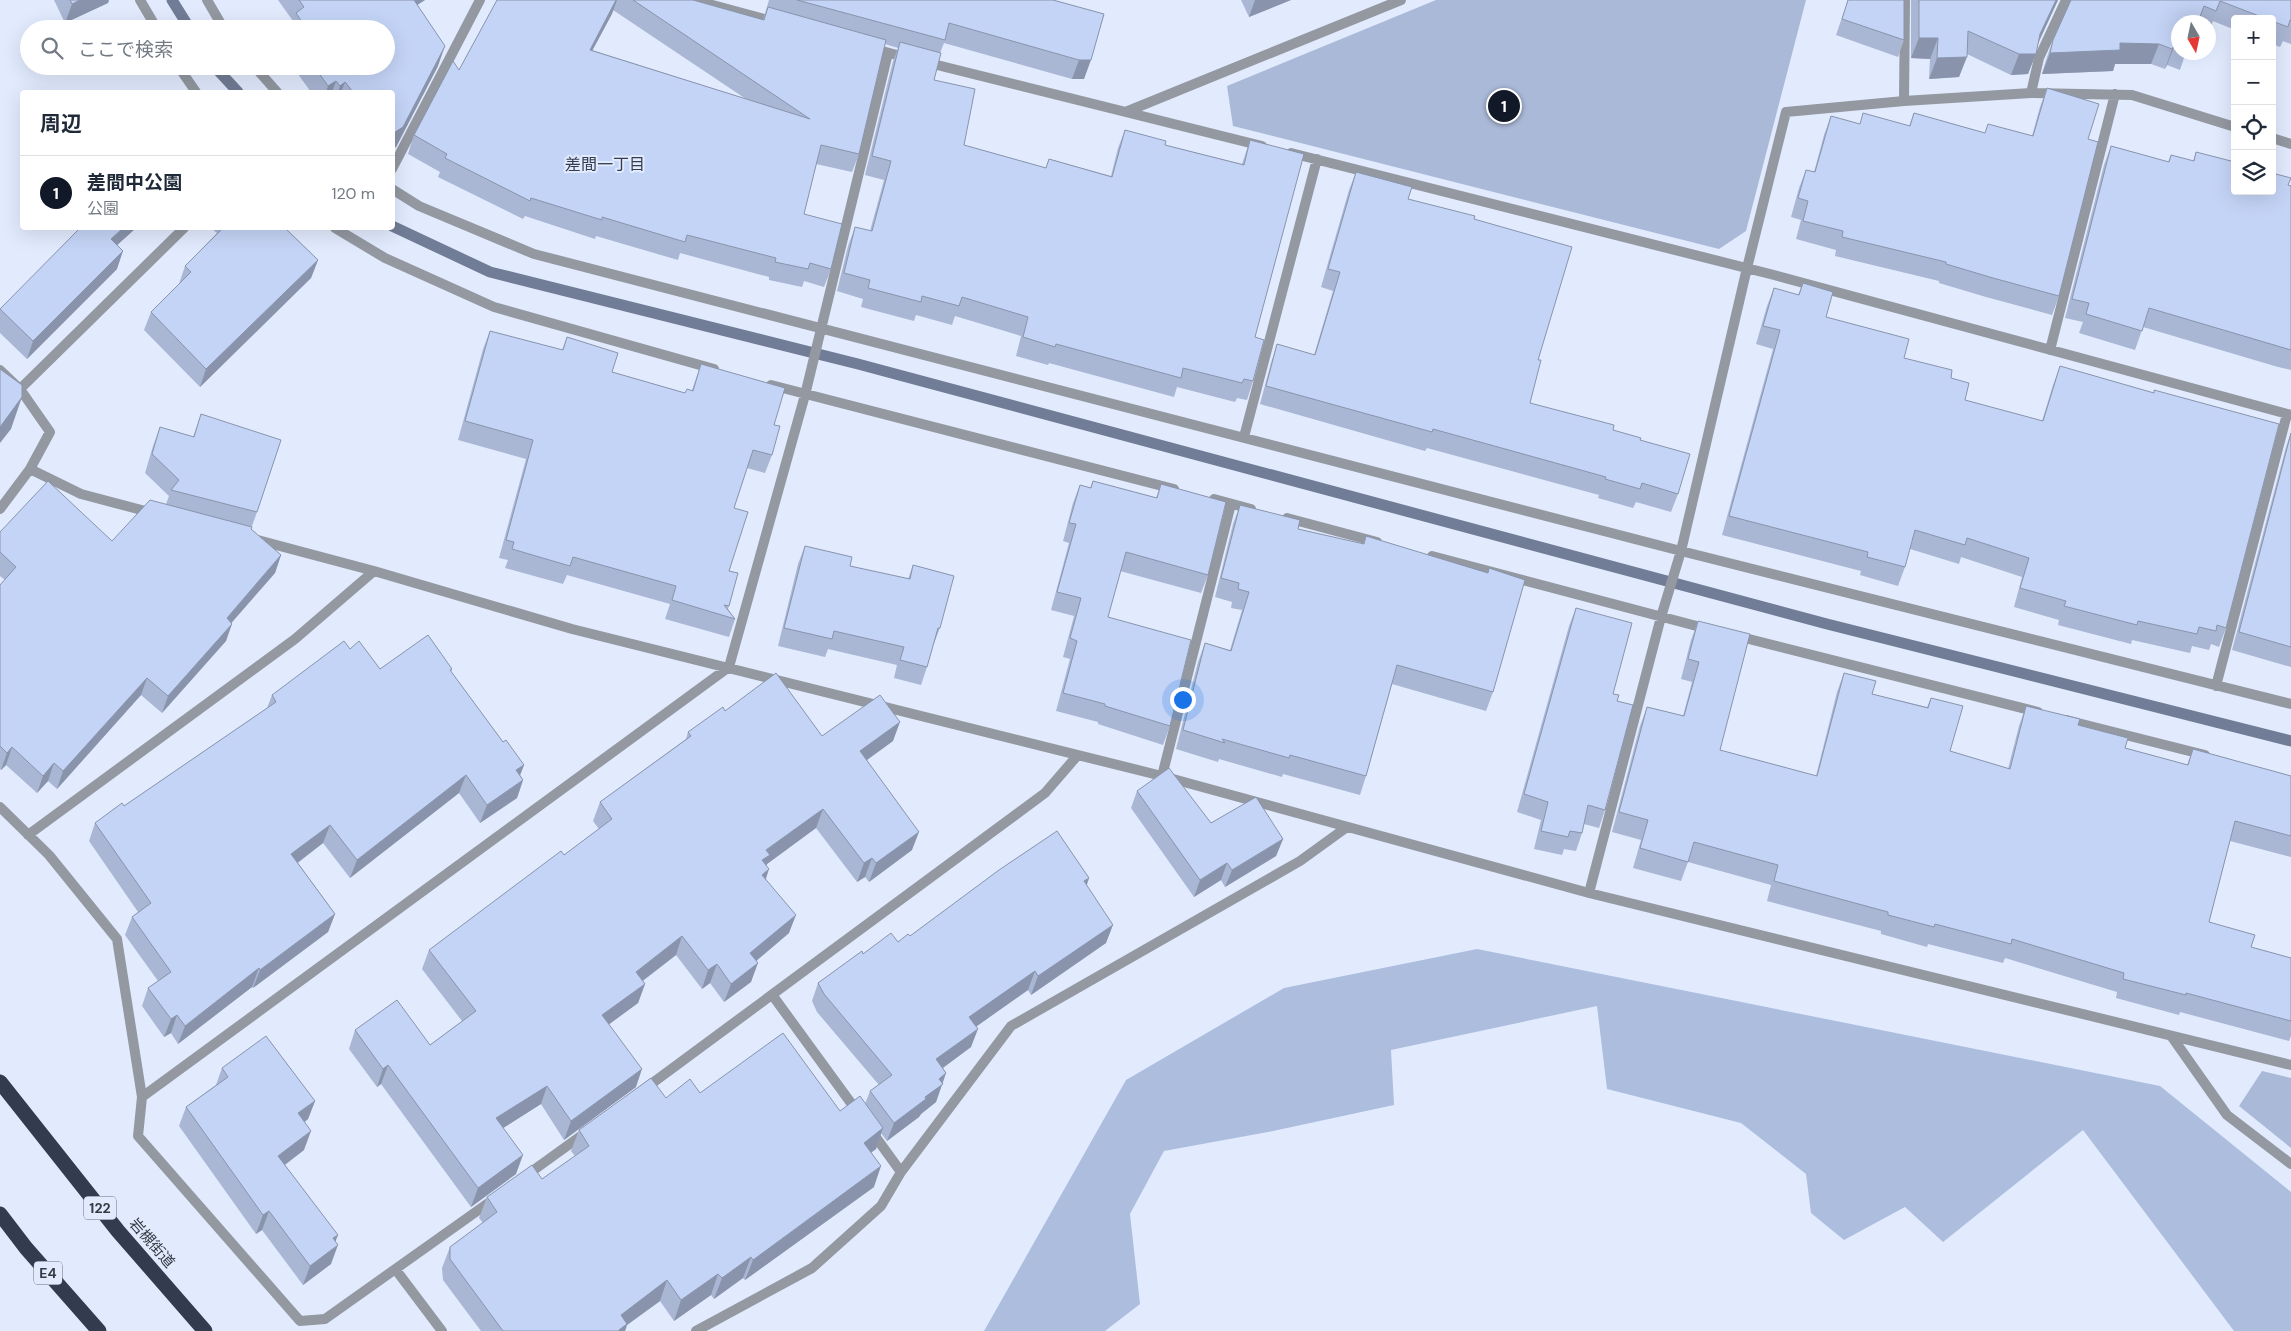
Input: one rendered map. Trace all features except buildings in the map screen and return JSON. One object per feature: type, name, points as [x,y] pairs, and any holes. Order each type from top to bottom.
[{"type":"highway","name":"岩槻街道","points":[[0,1082],[118,1231],[205,1331]]},
{"type":"highway","name":"E4","points":[[0,1214],[26,1248],[99,1331]]},
{"type":"street","points":[[140,0],[151,20]]},
{"type":"street","points":[[208,0],[219,20]]},
{"type":"street","points":[[395,163],[480,0]]},
{"type":"street","points":[[694,0],[786,25]]},
{"type":"street","points":[[1128,112],[1401,0]]},
{"type":"street","points":[[1904,101],[1905,0]]},
{"type":"street","points":[[2031,93],[2039,58],[2066,0]]},
{"type":"street","points":[[860,45],[1747,268],[2289,415],[2216,686]]},
{"type":"street","points":[[142,1097],[729,667],[805,395],[888,53]]},
{"type":"street","points":[[184,75],[195,90]]},
{"type":"street","points":[[262,75],[275,90]]},
{"type":"street","points":[[1589,893],[1661,617],[1681,551],[1747,268],[1786,112],[1904,101],[2031,93],[2115,94],[2132,95],[2231,126]]},
{"type":"street","points":[[2050,350],[2115,94]]},
{"type":"street","points":[[2276,139],[2291,144]]},
{"type":"street","points":[[1244,437],[1317,159]]},
{"type":"street","points":[[395,191],[419,206],[534,254],[1681,551],[2291,704]]},
{"type":"street","points":[[20,389],[182,230]]},
{"type":"street","points":[[338,230],[385,258],[494,307],[720,371]]},
{"type":"street","points":[[0,370],[20,389],[50,432],[30,469],[0,509]]},
{"type":"street","points":[[758,381],[805,395],[1184,492]]},
{"type":"street","points":[[30,469],[81,494],[166,516]]},
{"type":"street","points":[[1203,496],[1260,511]]},
{"type":"street","points":[[1162,776],[1231,504]]},
{"type":"street","points":[[1279,516],[1384,544]]},
{"type":"street","points":[[242,536],[374,571],[572,629],[1162,776],[1589,893],[2291,1066]]},
{"type":"street","points":[[1422,554],[1661,617],[2214,757]]},
{"type":"street","points":[[28,835],[295,639],[374,571]]},
{"type":"street","points":[[636,1095],[773,996],[1045,793],[1077,756]]},
{"type":"street","points":[[0,807],[50,855],[118,939],[142,1097],[138,1136],[300,1322],[326,1319],[500,1194]]},
{"type":"street","points":[[696,1331],[812,1268],[881,1206],[901,1172],[1012,1026],[1300,861],[1347,827]]},
{"type":"street","points":[[773,996],[901,1172]]},
{"type":"street","points":[[2172,1037],[2228,1115],[2291,1164]]},
{"type":"street","points":[[516,1182],[596,1124]]},
{"type":"street","points":[[396,1270],[442,1331]]},
{"type":"shaded area","points":[[1436,0],[1806,0],[1746,231],[1719,249],[1233,126],[1227,86]]},
{"type":"shaded area","points":[[1477,949],[2160,1086],[2291,1192],[2291,1331],[2234,1331],[2083,1130],[1943,1242],[1905,1207],[1844,1240],[1811,1213],[1806,1174],[1741,1123],[1607,1089],[1597,1006],[1391,1050],[1394,1105],[1273,1131],[1164,1151],[1130,1214],[1140,1304],[1105,1331],[984,1331],[1126,1080],[1284,988]]},
{"type":"shaded area","points":[[2262,1071],[2291,1078],[2291,1148],[2239,1106]]},
{"type":"waterway","points":[[172,0],[184,20]]},
{"type":"waterway","points":[[222,75],[236,90]]},
{"type":"waterway","points":[[395,227],[490,272],[858,364],[1827,624],[2291,741]]},
{"type":"place","name":"差間中公園","points":[[1504,106]]},
{"type":"district","name":"差間一丁目","points":[[605,164]]}]
